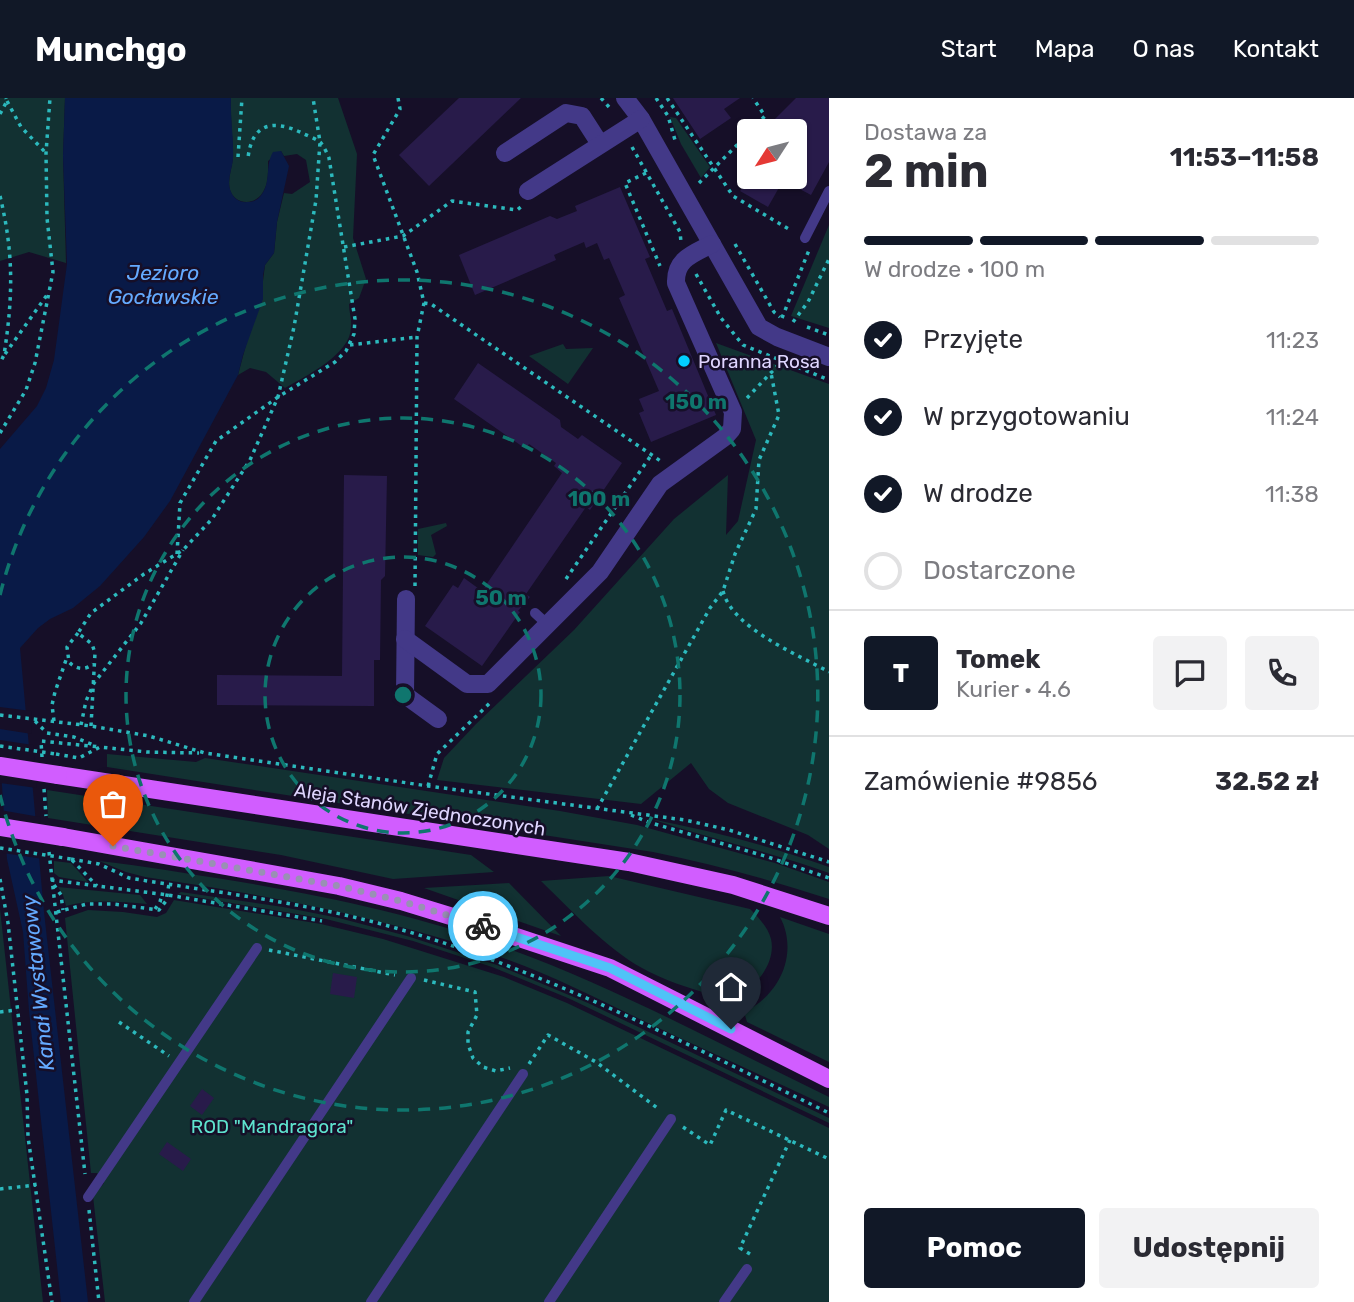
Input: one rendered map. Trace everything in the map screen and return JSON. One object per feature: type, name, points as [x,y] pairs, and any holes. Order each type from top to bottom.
[{"type":"main road","name":"Aleja Stanów Zjednoczonych","points":[[0,766],[48,776],[629,862],[733,885],[829,916]]},
{"type":"main road","points":[[0,827],[339,886],[476,923],[610,968],[829,1079]]},
{"type":"street","points":[[625,98],[641,119],[759,327],[777,337],[829,357]]},
{"type":"street","points":[[505,153],[566,113],[582,116],[600,144]]},
{"type":"street","points":[[528,197],[600,144],[641,119]]},
{"type":"street","points":[[405,639],[467,684],[488,684],[541,619],[600,572],[660,484],[725,437],[732,429],[733,412],[676,284],[678,267],[688,257],[712,244]]},
{"type":"street","points":[[410,592],[405,639],[405,695],[438,719]]},
{"type":"lane","points":[[805,238],[829,191]]},
{"type":"lane","points":[[88,1197],[257,948]]},
{"type":"lane","points":[[194,1302],[411,978]]},
{"type":"lane","points":[[371,1302],[523,1074]]},
{"type":"lane","points":[[549,1302],[671,1119]]},
{"type":"lane","points":[[724,1302],[747,1269]]},
{"type":"path","points":[[0,433],[26,390],[35,363],[53,272],[47,218],[46,153],[50,98]]},
{"type":"path","points":[[238,158],[242,98]]},
{"type":"path","points":[[81,725],[86,701],[94,683],[141,623],[183,550],[212,519],[250,460],[278,397],[294,327],[316,200],[320,142],[313,98]]},
{"type":"path","points":[[398,98],[400,109],[373,155],[417,272],[424,303],[417,337],[410,592]]},
{"type":"path","points":[[601,98],[609,107],[680,232],[679,239],[688,257],[732,333],[743,345],[829,380]]},
{"type":"path","points":[[656,98],[668,116],[681,150]]},
{"type":"path","points":[[667,98],[733,196],[805,238],[810,247],[782,318]]},
{"type":"path","points":[[753,98],[765,116],[762,119]]},
{"type":"path","points":[[7,100],[21,127],[46,153]]},
{"type":"path","points":[[0,114],[7,100]]},
{"type":"path","points":[[177,554],[180,503],[216,441],[278,397],[335,362],[354,334],[355,319],[329,158],[320,142],[281,125],[269,126],[258,130],[252,139],[247,159]]},
{"type":"path","points":[[695,187],[737,145]]},
{"type":"path","points":[[693,172],[699,183]]},
{"type":"path","points":[[0,196],[9,243],[12,286],[4,355]]},
{"type":"path","points":[[344,248],[403,236],[452,201],[517,210],[528,197]]},
{"type":"path","points":[[733,241],[774,312],[793,322],[808,302],[829,258]]},
{"type":"path","points":[[0,363],[49,293]]},
{"type":"path","points":[[424,303],[431,304],[665,463]]},
{"type":"path","points":[[349,345],[417,337]]},
{"type":"path","points":[[733,412],[782,362]]},
{"type":"path","points":[[597,809],[710,608],[723,592],[735,554],[756,509],[759,460],[779,415],[771,373]]},
{"type":"path","points":[[562,584],[652,454]]},
{"type":"path","points":[[54,721],[52,705],[67,647],[91,613],[115,594],[183,550]]},
{"type":"path","points":[[723,592],[729,609],[753,630],[829,672]]},
{"type":"path","points":[[78,633],[94,648],[91,726]]},
{"type":"path","points":[[66,657],[72,665],[80,668],[88,667],[94,662]]},
{"type":"path","points":[[428,786],[436,754],[497,696]]},
{"type":"path","points":[[0,715],[149,736],[205,753]]},
{"type":"path","points":[[35,721],[47,733],[74,737],[100,747]]},
{"type":"path","points":[[47,825],[48,776],[41,741],[148,752],[205,753],[685,820],[729,830],[829,862]]},
{"type":"path","points":[[0,746],[79,758],[100,747]]},
{"type":"path","points":[[627,813],[648,822],[829,878]]},
{"type":"path","points":[[0,848],[99,864],[129,877],[325,911],[384,925],[505,963],[829,1113]]},
{"type":"path","points":[[49,853],[99,1302]]},
{"type":"path","points":[[71,859],[97,886]]},
{"type":"path","points":[[0,879],[27,1095],[28,1137],[52,1302]]},
{"type":"path","points":[[51,880],[162,894],[322,921]]},
{"type":"path","points":[[51,880],[61,895],[63,911]]},
{"type":"path","points":[[57,912],[87,904],[153,911],[163,906],[169,884]]},
{"type":"path","points":[[153,911],[162,894]]},
{"type":"path","points":[[0,1012],[17,1010]]},
{"type":"path","points":[[119,1021],[179,1064]]},
{"type":"path","points":[[523,1074],[548,1034],[596,1062],[710,1145],[726,1110],[829,1159]]},
{"type":"path","points":[[747,1269],[753,1256],[740,1248],[790,1140]]},
{"type":"path","points":[[0,1189],[37,1185]]},
{"type":"green space","points":[[0,98],[65,98],[63,156],[66,263],[29,252],[0,261]]},
{"type":"green space","points":[[231,98],[338,98],[357,154],[353,238],[366,279],[359,298],[349,304],[349,337],[344,346],[326,363],[285,388],[266,372],[250,368],[238,375],[265,265],[274,253],[277,222],[284,193],[292,194],[310,182],[306,160],[297,154],[284,156],[281,151],[268,161],[266,185],[259,197],[245,202],[236,199],[229,186],[233,158]]},
{"type":"green space","points":[[670,117],[676,118],[710,167],[701,178],[681,144]]},
{"type":"green space","points":[[829,225],[829,328],[791,316]]},
{"type":"green space","points":[[716,343],[829,384],[829,849],[808,835],[728,803],[709,789],[691,763],[641,804],[437,780],[444,758],[476,724],[574,630],[674,519],[728,475],[726,535],[738,521],[756,440]]},
{"type":"green space","points":[[563,344],[566,349],[593,348],[568,384],[529,356]]},
{"type":"green space","points":[[446,523],[447,526],[431,535],[436,554],[433,557],[418,555],[418,529]]},
{"type":"green space","points":[[107,754],[196,762],[205,758],[637,825],[775,863],[829,882],[829,899],[742,873],[653,852],[107,767]]},
{"type":"green space","points":[[47,790],[471,855],[494,872],[393,879],[281,855],[48,818]]},
{"type":"green space","points":[[651,819],[785,852],[829,867],[829,873],[785,859]]},
{"type":"green space","points":[[54,861],[71,863],[88,882],[59,877],[54,873]]},
{"type":"green space","points":[[99,861],[306,894],[410,917],[478,938],[553,966],[672,1020],[829,1097],[829,1107],[559,981],[462,944],[327,909],[145,877]]},
{"type":"green space","points":[[609,876],[750,909],[765,926],[771,939],[772,950],[763,973],[746,990],[723,997],[667,980],[642,968],[616,950],[541,881]]},
{"type":"green space","points":[[509,883],[561,936],[424,888]]},
{"type":"green space","points":[[58,887],[140,895],[147,904],[96,902],[66,906]]},
{"type":"green space","points":[[181,892],[339,918],[407,936],[497,965],[588,1003],[829,1118],[829,1123],[568,998],[492,967],[413,941],[326,919],[178,894]]},
{"type":"green space","name":"ROD \"Mandragora\"","points":[[174,900],[321,924],[383,939],[504,977],[567,1003],[829,1128],[829,1302],[105,1302],[93,1196],[104,1183],[97,1173],[91,1173],[65,918],[88,910],[157,917],[166,913]]},
{"type":"green space","points":[[0,909],[43,1302],[0,1302]]},
{"type":"green space","points":[[780,917],[829,934],[829,1062],[747,1022],[744,1012],[767,995],[783,972],[787,945]]},
{"type":"water","name":"Jezioro Gocławskie","points":[[65,98],[231,98],[233,159],[229,184],[234,197],[245,202],[254,201],[261,196],[273,152],[281,151],[289,166],[277,222],[274,253],[265,265],[263,275],[263,299],[238,375],[170,501],[144,537],[100,586],[73,608],[38,628],[20,648],[44,912],[88,1302],[61,1302],[29,1011],[23,932],[7,859],[0,757],[0,449],[37,406],[46,388],[54,360],[67,264],[63,156]]},
{"type":"pier","points":[[0,707],[31,711],[32,734],[0,729]]},
{"type":"pier","points":[[0,740],[33,745],[37,788],[0,783]]},
{"type":"pier","points":[[0,810],[40,817],[43,859],[3,853]]},
{"type":"building","points":[[459,98],[521,98],[429,186],[399,155]]},
{"type":"building","points":[[673,98],[740,98],[724,109],[731,118],[700,139]]},
{"type":"building","points":[[796,98],[829,98],[829,162],[811,195],[800,189],[807,189],[807,119],[775,119]]},
{"type":"building","points":[[620,187],[650,257],[645,259],[667,311],[672,309],[716,415],[651,442],[639,413],[644,411],[639,399],[659,391],[619,298],[625,295],[609,258],[604,260],[597,243],[586,248],[584,242],[554,255],[556,260],[475,295],[459,255],[550,216],[557,219],[577,211],[575,206]]},
{"type":"building","points":[[742,189],[778,189],[768,207],[740,191]]},
{"type":"building","points":[[478,363],[560,420],[561,427],[578,439],[582,435],[622,463],[590,510],[586,507],[526,594],[530,597],[482,666],[425,626],[453,585],[458,588],[464,578],[482,591],[562,473],[554,466],[556,463],[529,444],[526,449],[454,399]]},
{"type":"building","points":[[344,475],[387,476],[385,576],[381,580],[380,660],[374,660],[374,706],[217,705],[217,675],[342,676]]},
{"type":"building","points":[[333,973],[357,977],[354,998],[330,994]]},
{"type":"building","points":[[202,1089],[214,1098],[202,1115],[190,1106]]},
{"type":"building","points":[[167,1142],[191,1159],[183,1171],[159,1154]]},
{"type":"way so far","points":[[113,846],[339,886],[401,901],[483,926]]},
{"type":"place","name":"Poranna Rosa","points":[[684,361]]},
{"type":"route","points":[[483,926],[610,968],[731,1029]]},
{"type":"water label","name":"Kanał Wystawowy","points":[[38,983]]}]
